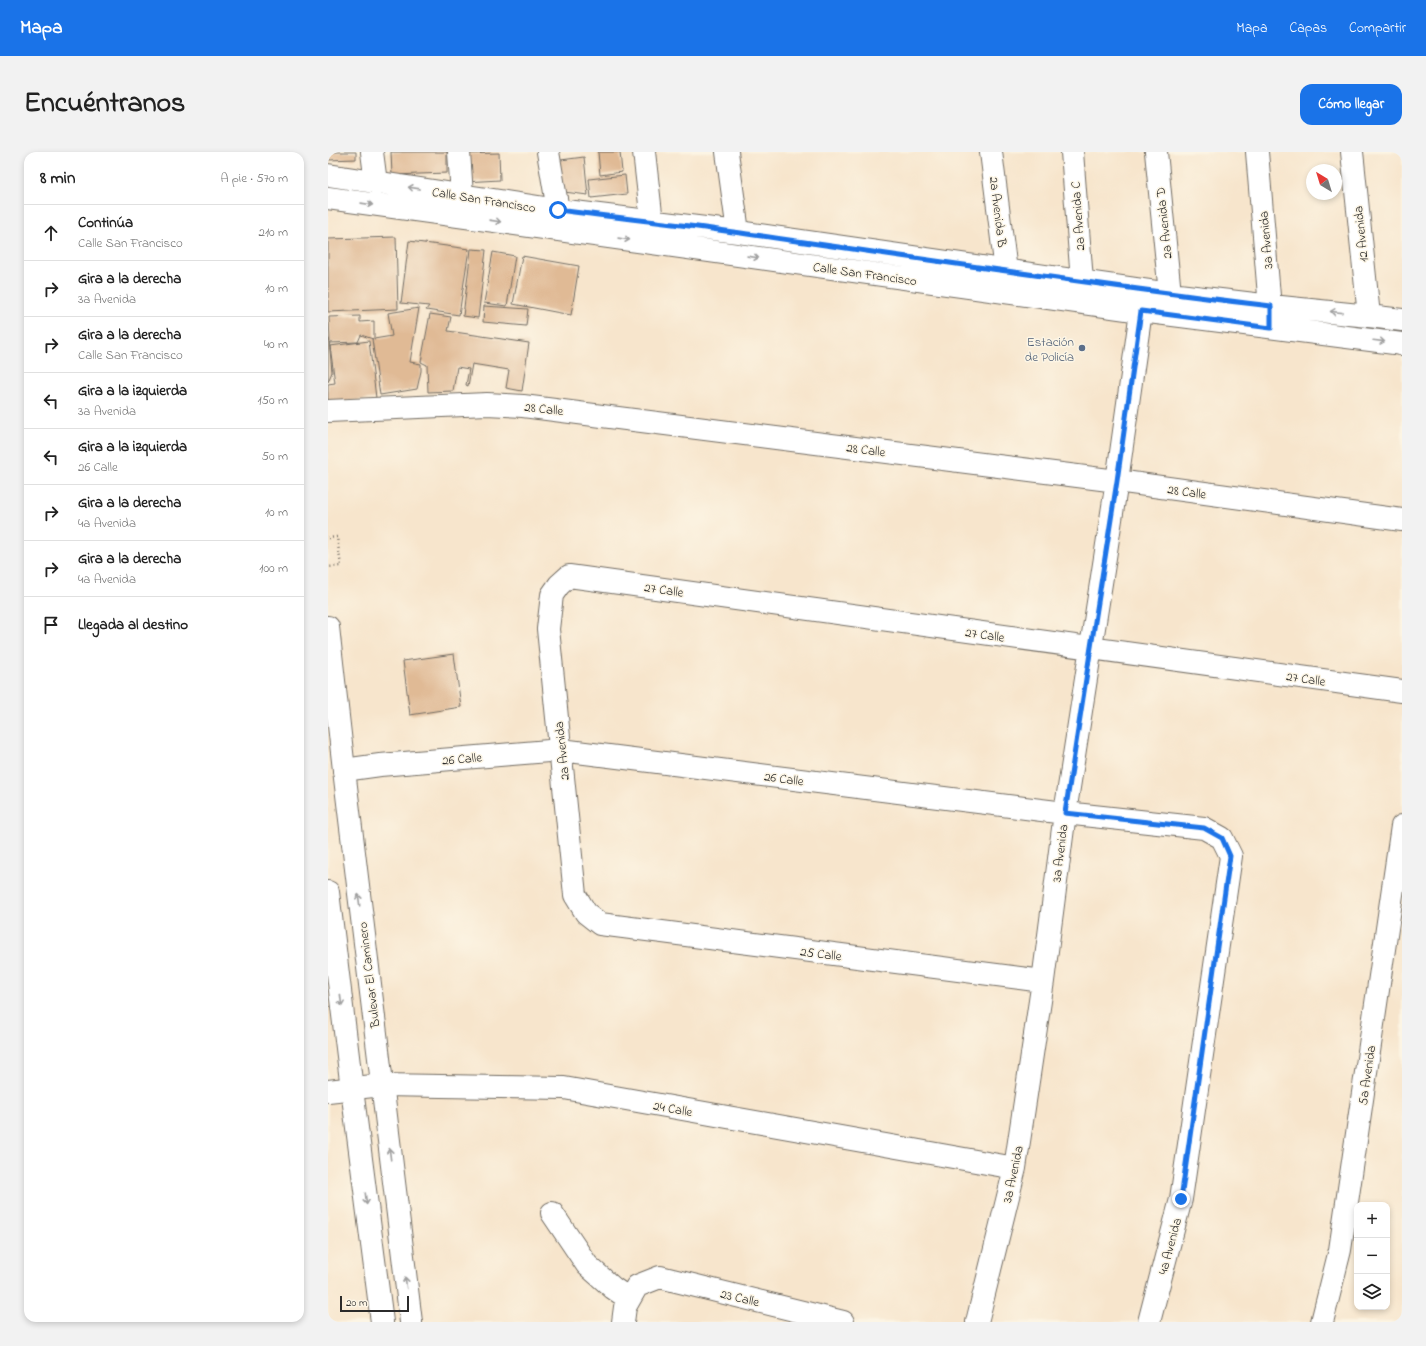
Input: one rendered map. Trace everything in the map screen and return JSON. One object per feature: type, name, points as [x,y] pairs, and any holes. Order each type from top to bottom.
[{"type":"street","points":[[372,152],[376,183]]},
{"type":"street","points":[[459,152],[462,195]]},
{"type":"street","points":[[548,152],[558,210]]},
{"type":"street","points":[[644,152],[652,222]]},
{"type":"street","points":[[727,152],[738,232]]},
{"type":"street","name":"2a Avenida B","points":[[991,152],[1006,271]]},
{"type":"street","name":"2a Avenida C","points":[[1072,152],[1082,281]]},
{"type":"street","name":"2a Avenida D","points":[[1156,152],[1170,294]]},
{"type":"street","name":"3a Avenida","points":[[1257,152],[1271,306],[1271,328]]},
{"type":"street","name":"12 Avenida","points":[[1352,152],[1369,316]]},
{"type":"street","name":"Calle San Francisco","points":[[328,175],[558,210],[738,232],[1170,294],[1402,320]]},
{"type":"street","name":"Calle San Francisco","points":[[328,198],[1141,311],[1402,344]]},
{"type":"street","name":"3a Avenida","points":[[977,1322],[1015,1168],[1043,981],[1065,813],[1117,481],[1141,311]]},
{"type":"street","name":"28 Calle","points":[[328,411],[487,404],[523,406],[1117,481],[1402,520]]},
{"type":"street","name":"27 Calle","points":[[569,576],[1402,692]]},
{"type":"street","name":"2a Avenida","points":[[569,576],[559,585],[552,595],[548,629],[575,895],[586,913],[600,924]]},
{"type":"street","name":"Bulevar El Caminero","points":[[328,627],[411,1322]]},
{"type":"street","name":"26 Calle","points":[[344,770],[380,765],[561,750],[1065,813],[1204,828],[1222,838]]},
{"type":"street","name":"5a Avenida","points":[[1322,1322],[1340,1250],[1402,826]]},
{"type":"street","name":"4a Avenida","points":[[1149,1322],[1181,1199],[1230,856],[1222,838]]},
{"type":"street","points":[[328,892],[382,1322]]},
{"type":"street","name":"25 Calle","points":[[600,924],[1043,981]]},
{"type":"street","name":"24 Calle","points":[[328,1091],[382,1085],[564,1088],[1015,1168]]},
{"type":"street","points":[[552,1213],[587,1265],[613,1288],[633,1293],[625,1307],[623,1322]]},
{"type":"street","name":"23 Calle","points":[[633,1293],[660,1278],[804,1317],[843,1322]]},
{"type":"path","points":[[328,538],[337,537],[341,566],[328,567]]},
{"type":"building","points":[[328,152],[356,152],[356,159],[328,160]]},
{"type":"building","points":[[391,152],[447,152],[447,173],[392,175]]},
{"type":"building","points":[[598,152],[620,152],[622,172],[600,175]]},
{"type":"building","points":[[499,153],[500,180],[464,182],[463,154]]},
{"type":"building","points":[[584,157],[588,195],[556,191],[553,161]]},
{"type":"building","points":[[625,175],[627,194],[591,198],[589,179]]},
{"type":"building","points":[[396,237],[398,309],[328,312],[328,239]]},
{"type":"building","points":[[409,241],[469,249],[459,315],[426,310],[429,306],[401,303]]},
{"type":"building","points":[[471,249],[486,250],[478,318],[463,316]]},
{"type":"building","points":[[493,252],[515,256],[507,306],[484,303]]},
{"type":"building","points":[[522,256],[579,266],[571,315],[513,304]]},
{"type":"building","points":[[484,306],[528,309],[526,326],[483,322]]},
{"type":"building","points":[[419,308],[410,362],[421,364],[417,389],[380,395],[373,339],[361,335],[358,342],[330,343],[329,317],[360,316],[360,322],[374,321],[374,339],[392,336],[388,313]]},
{"type":"building","points":[[430,314],[451,317],[448,331],[529,343],[522,391],[506,388],[509,370],[472,364],[468,386],[466,385],[469,369],[457,367],[453,391],[428,392],[427,365],[421,362]]},
{"type":"building","points":[[328,339],[332,372],[328,382]]},
{"type":"building","points":[[369,341],[376,398],[328,404],[328,384],[335,383],[330,346]]},
{"type":"building","points":[[454,654],[461,707],[410,715],[403,661]]},
{"type":"place","name":"Estación de Policía","points":[[1082,348]]},
{"type":"route","points":[[558,210],[738,232],[1170,294],[1271,306],[1271,328],[1141,311],[1117,481],[1065,813],[1204,828],[1222,838],[1230,856],[1181,1199]]}]
